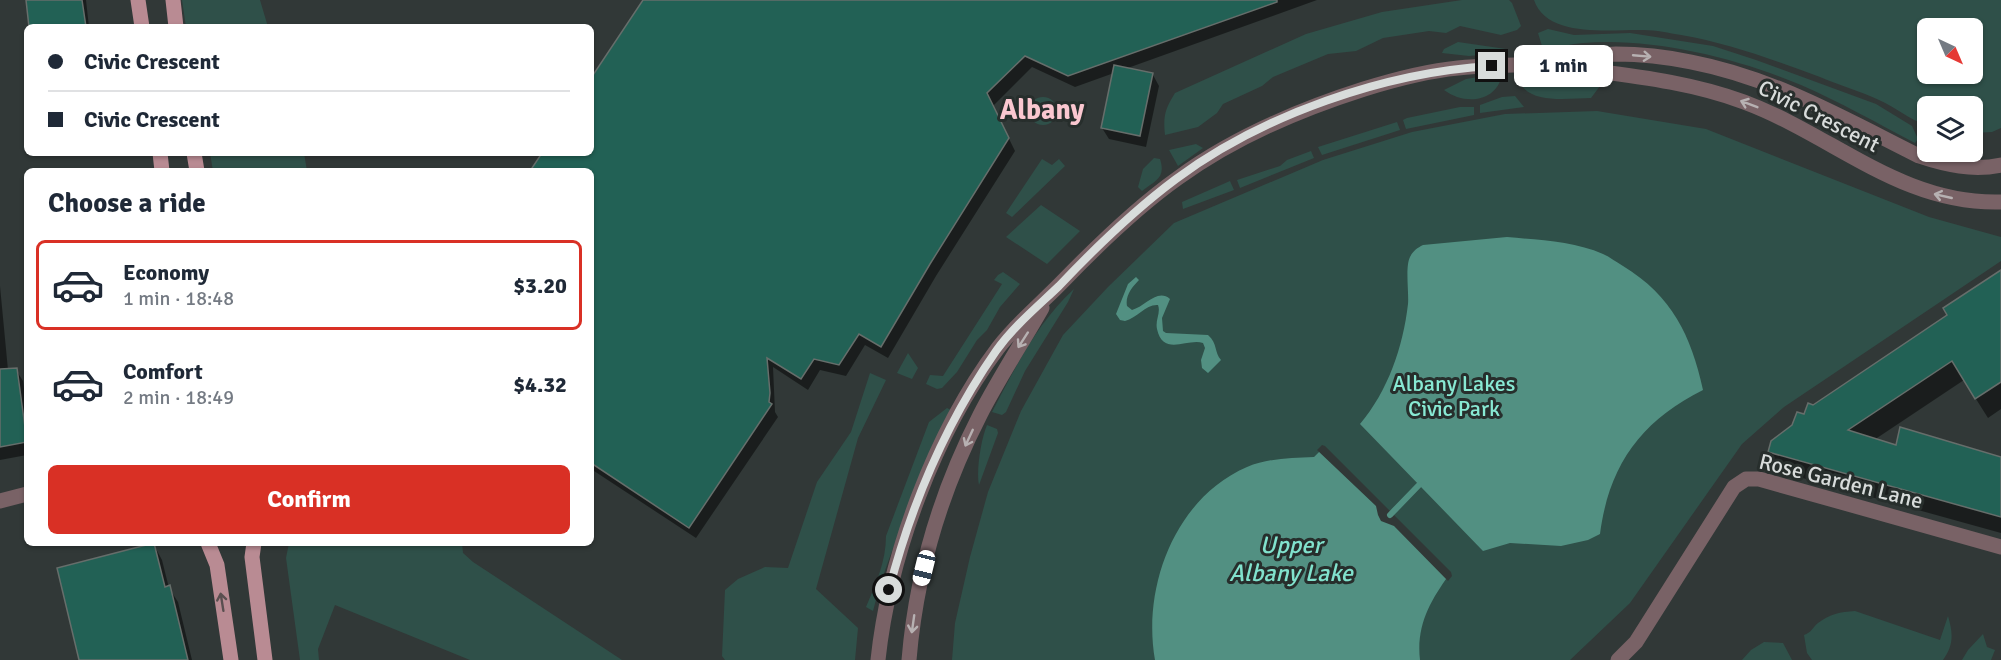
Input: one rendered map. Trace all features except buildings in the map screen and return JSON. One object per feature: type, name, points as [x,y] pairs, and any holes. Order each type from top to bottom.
[{"type":"main road","points":[[138,0],[142,24]]},
{"type":"main road","points":[[172,0],[176,24]]},
{"type":"main road","points":[[209,546],[217,565],[231,660]]},
{"type":"main road","points":[[254,546],[252,557],[265,660]]},
{"type":"street","name":"Civic Crescent","points":[[878,660],[885,604],[921,490],[946,437],[974,386],[998,349],[1021,321],[1098,245],[1176,179],[1243,138],[1272,124],[1344,96],[1403,79],[1455,68],[1542,63],[1615,54],[1639,55],[1692,62],[1750,77],[1821,105],[1919,156],[1975,168],[2001,165]]},
{"type":"street","name":"Civic Crescent","points":[[1542,63],[1648,78],[1711,92],[1777,116],[1884,175],[1911,186],[1939,196],[1966,201],[2001,202]]},
{"type":"street","name":"Civic Crescent","points":[[909,660],[913,619],[928,552],[934,527],[954,471],[990,395],[1050,294]]},
{"type":"street","name":"Rose Garden Lane","points":[[1618,660],[1636,642],[1734,487],[1746,478],[1759,479],[2001,547]]},
{"type":"street","points":[[0,501],[24,495]]},
{"type":"green space","points":[[182,0],[260,0],[267,24],[186,24]]},
{"type":"green space","points":[[1462,0],[1509,0],[1521,26],[1517,30],[1501,35],[1460,26],[1446,33],[1429,31],[1383,38],[1356,51],[1328,54],[1273,77],[1262,86],[1223,104],[1217,113],[1198,127],[1165,135],[1165,113],[1175,93],[1306,34],[1382,12]]},
{"type":"green space","points":[[1534,0],[2001,0],[2001,128],[1983,132],[1983,96],[1917,96],[1917,121],[1864,94],[1734,47],[1658,31],[1582,29],[1552,21],[1541,12]]},
{"type":"green space","points":[[1548,29],[1574,35],[1630,33],[1713,46],[1876,104],[1912,126],[1917,140],[1915,143],[1801,85],[1722,58],[1637,43],[1583,43],[1547,50],[1542,46],[1538,33]]},
{"type":"green space","points":[[1458,42],[1506,49],[1502,53],[1469,56],[1442,53],[1444,49]]},
{"type":"green space","points":[[1502,75],[1499,84],[1486,96],[1478,99],[1461,98],[1444,90],[1466,79]]},
{"type":"green space","points":[[1517,76],[1603,82],[1591,98],[1559,99],[1538,96],[1529,92],[1521,86]]},
{"type":"green space","points":[[1515,96],[1524,107],[1480,113],[1480,105],[1502,97]]},
{"type":"green space","points":[[1043,97],[1053,101],[1057,111],[1053,121],[1043,125],[1033,121],[1029,111],[1033,101]]},
{"type":"green space","points":[[1460,107],[1474,107],[1474,115],[1406,129],[1403,120],[1407,118]]},
{"type":"green space","name":"Albany Lakes Civic Park","points":[[1597,111],[1706,129],[1929,217],[2001,237],[2001,261],[1784,407],[1742,444],[1630,603],[1570,660],[952,660],[955,623],[988,492],[1021,411],[1063,335],[1108,287],[1174,223],[1323,160],[1412,132],[1505,114]]},
{"type":"green space","points":[[1397,122],[1400,130],[1322,155],[1318,147]]},
{"type":"green space","points":[[1196,144],[1203,148],[1178,166],[1169,150]]},
{"type":"green space","points":[[1311,151],[1314,158],[1240,188],[1237,180],[1280,166],[1287,160]]},
{"type":"green space","points":[[210,156],[304,156],[306,168],[212,168]]},
{"type":"green space","points":[[1154,158],[1160,159],[1161,175],[1142,191],[1138,187],[1143,169]]},
{"type":"green space","points":[[1042,159],[1052,165],[1059,159],[1065,166],[1012,217],[1006,213]]},
{"type":"green space","points":[[1230,181],[1234,190],[1183,209],[1182,202]]},
{"type":"green space","points":[[1041,205],[1080,231],[1047,264],[1006,237]]},
{"type":"green space","points":[[1003,272],[1020,284],[1000,307],[987,330],[977,340],[957,372],[942,388],[937,389],[926,384],[930,375],[943,376],[1002,284],[994,280]]},
{"type":"green space","points":[[1074,289],[1025,371],[1006,412],[1002,415],[992,412],[1038,331]]},
{"type":"green space","points":[[908,353],[918,368],[912,379],[897,373]]},
{"type":"green space","points":[[870,373],[886,380],[858,438],[816,589],[858,628],[855,660],[725,660],[722,656],[725,590],[738,579],[765,567],[788,568],[817,482],[851,432]]},
{"type":"green space","points":[[947,408],[953,411],[898,534],[873,611],[866,607],[877,581],[886,536],[929,422]]},
{"type":"green space","points":[[987,425],[997,429],[998,433],[979,485],[980,455]]},
{"type":"green space","points":[[288,546],[462,546],[463,553],[473,562],[622,660],[470,660],[335,605],[318,649],[319,660],[300,660],[286,558]]},
{"type":"green space","points":[[1855,611],[1940,640],[1948,616],[1952,633],[1951,644],[1943,660],[1812,660],[1807,653],[1804,635],[1827,617]]},
{"type":"green space","points":[[1983,634],[1987,647],[1995,650],[1991,660],[1962,660],[1968,650]]},
{"type":"green space","points":[[1764,642],[1783,643],[1792,660],[1742,660],[1751,650]]},
{"type":"water","points":[[1507,237],[1580,246],[1608,257],[1640,278],[1667,304],[1677,319],[1692,352],[1703,390],[1662,416],[1632,448],[1620,466],[1611,487],[1604,509],[1600,534],[1588,540],[1561,546],[1510,543],[1483,551],[1360,424],[1379,397],[1398,352],[1406,320],[1408,267],[1412,253],[1423,245]]},
{"type":"water","points":[[1136,277],[1139,280],[1128,295],[1127,306],[1132,310],[1156,297],[1165,296],[1170,299],[1162,318],[1163,331],[1208,335],[1221,360],[1208,373],[1202,368],[1201,360],[1205,348],[1203,343],[1176,345],[1164,342],[1160,337],[1157,329],[1158,305],[1149,307],[1125,321],[1120,320],[1116,314],[1128,284]]},
{"type":"water","name":"Upper Albany Lake","points":[[1323,448],[1449,575],[1430,604],[1422,625],[1420,660],[1155,660],[1152,632],[1159,575],[1169,548],[1183,522],[1200,500],[1222,481],[1247,467],[1271,460],[1314,457]]},
{"type":"pier","points":[[1322,445],[1451,572],[1452,576],[1448,581],[1394,526],[1381,521],[1376,506],[1317,450]]},
{"type":"waterway","points":[[1390,515],[1419,485]]},
{"type":"district","name":"Albany","points":[[1042,110]]},
{"type":"route","points":[[889,590],[921,490],[962,406],[980,376],[1021,321],[1098,245],[1176,179],[1243,138],[1272,124],[1366,88],[1455,68],[1492,66]]}]
